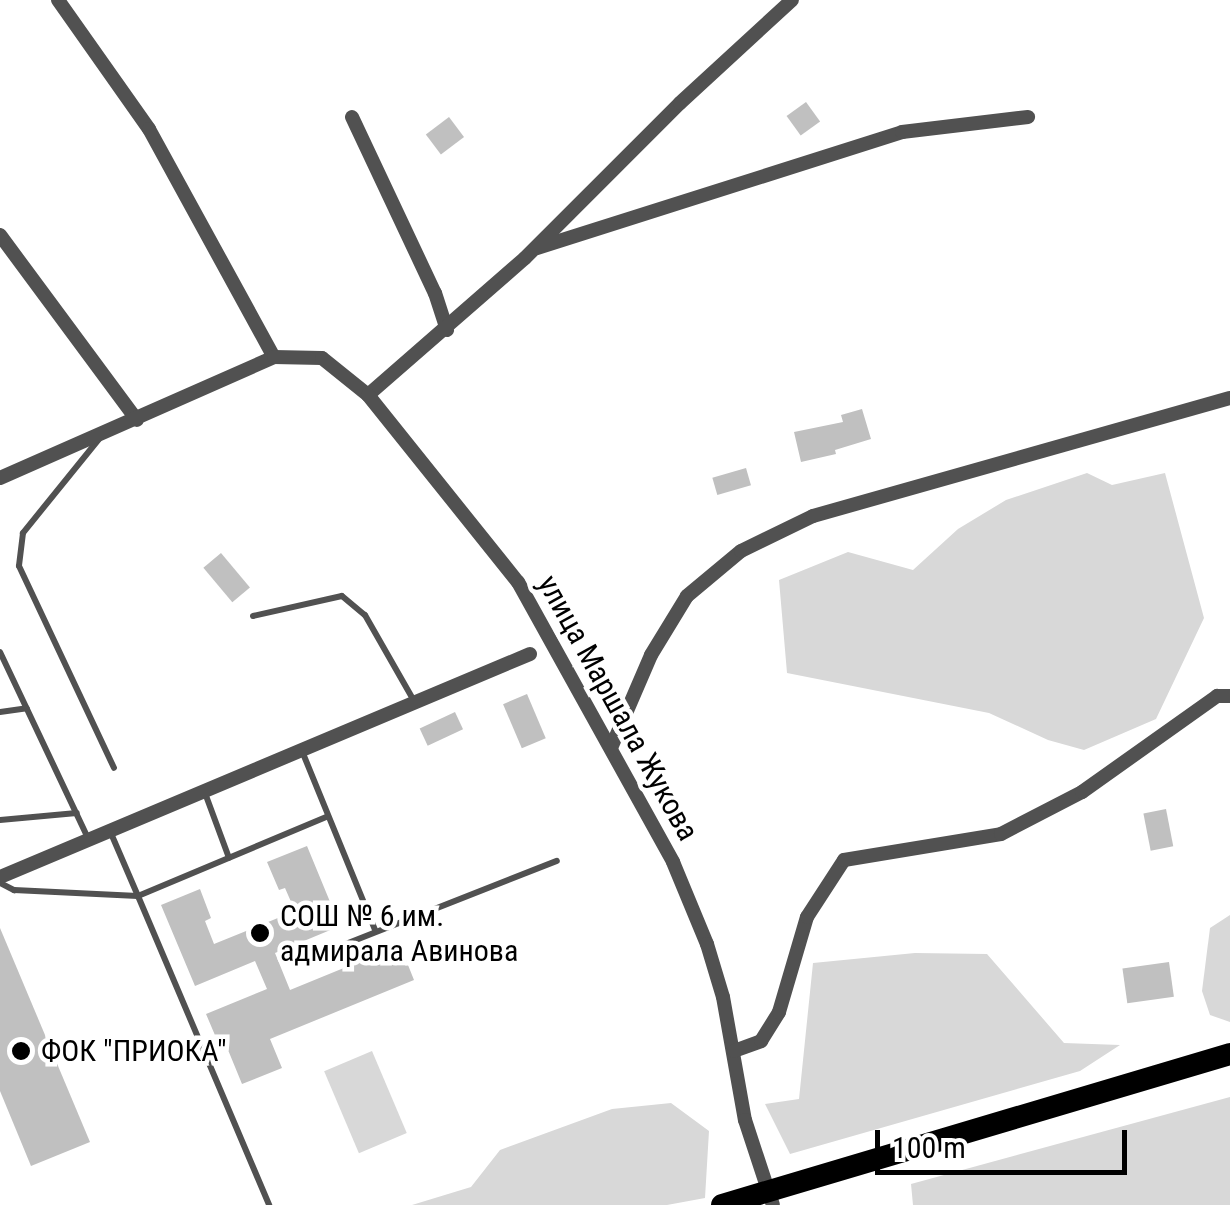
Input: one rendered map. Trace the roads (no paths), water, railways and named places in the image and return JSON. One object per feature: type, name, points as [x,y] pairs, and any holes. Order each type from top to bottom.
[{"type":"main road","points":[[722,1205],[772,1198],[1230,1054]]},
{"type":"street","points":[[1,476],[137,420],[274,357],[149,128],[58,0]]},
{"type":"street","points":[[368,396],[534,249],[680,103],[792,0]]},
{"type":"street","points":[[352,117],[435,293],[447,330]]},
{"type":"street","points":[[534,249],[902,132],[1028,117]]},
{"type":"street","points":[[0,234],[137,420]]},
{"type":"street","name":"улица Маршала Жукова","points":[[274,357],[322,358],[368,396],[518,582],[673,862],[707,944],[734,1051],[745,1120],[772,1198]]},
{"type":"street","points":[[611,748],[651,655],[677,612],[688,596],[740,551],[814,516],[1230,398]]},
{"type":"street","points":[[0,880],[530,654]]},
{"type":"street","points":[[734,1051],[761,1041],[779,1012],[807,917],[844,860],[1001,834],[1082,792],[1217,696],[1230,696]]},
{"type":"lane","points":[[103,434],[22,533],[19,566],[114,768]]},
{"type":"lane","points":[[253,616],[342,596],[366,615],[414,702]]},
{"type":"lane","points":[[0,652],[89,839]]},
{"type":"lane","points":[[0,712],[27,708]]},
{"type":"lane","points":[[301,750],[375,930]]},
{"type":"lane","points":[[204,791],[229,858]]},
{"type":"lane","points":[[0,820],[77,813]]},
{"type":"lane","points":[[0,880],[14,890],[138,896],[328,816]]},
{"type":"lane","points":[[110,830],[268,1205]]},
{"type":"lane","points":[[300,962],[557,860]]},
{"type":"place","name":"СОШ № 6 им. адмирала Авинова","points":[[260,933]]},
{"type":"place","name":"ФОК \"ПРИОКА\"","points":[[21,1051]]}]
